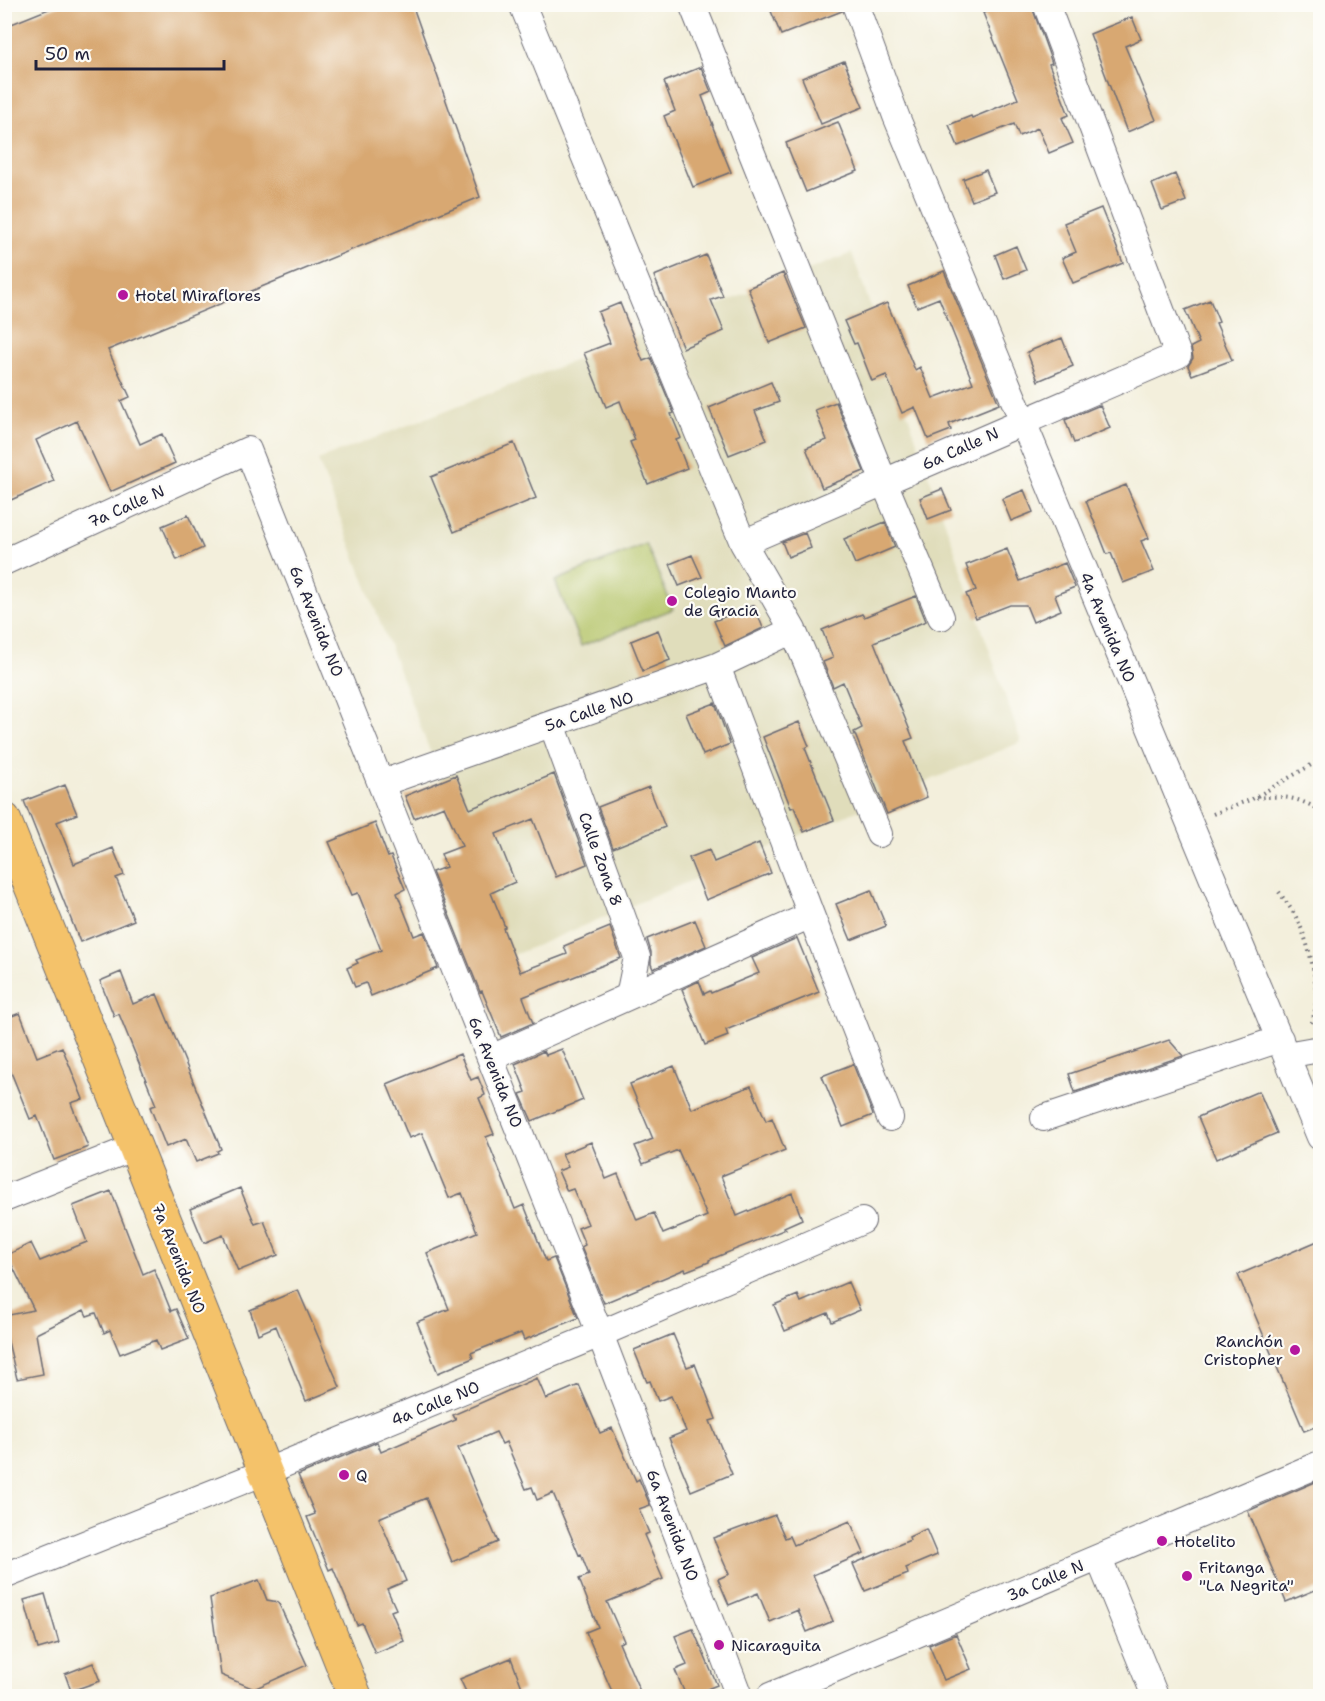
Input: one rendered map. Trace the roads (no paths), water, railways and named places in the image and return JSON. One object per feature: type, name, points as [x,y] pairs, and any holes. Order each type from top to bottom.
[{"type":"highway","name":"7a Avenida NO","points":[[4,819],[355,1696]]},
{"type":"street","points":[[522,4],[743,543],[793,630],[879,834]]},
{"type":"street","points":[[692,4],[884,482],[941,617]]},
{"type":"street","name":"4a Avenida NO","points":[[855,4],[896,116],[1320,1137]]},
{"type":"street","name":"6a Calle N","points":[[743,543],[1178,355],[1047,4]]},
{"type":"street","name":"7a Calle N","points":[[4,561],[248,450]]},
{"type":"street","name":"6a Avenida NO","points":[[248,450],[600,1334],[740,1696]]},
{"type":"street","name":"5a Calle NO","points":[[382,783],[717,666],[793,630]]},
{"type":"street","points":[[717,666],[891,1118]]},
{"type":"street","name":"Calle Zona 8","points":[[552,724],[637,957],[629,996]]},
{"type":"street","points":[[491,1058],[811,915]]},
{"type":"street","points":[[1044,1118],[1283,1047],[1320,1049]]},
{"type":"street","points":[[4,1200],[135,1147]]},
{"type":"street","name":"4a Calle NO","points":[[4,1576],[265,1472],[600,1334],[862,1221]]},
{"type":"street","name":"3a Calle N","points":[[770,1696],[1320,1464]]},
{"type":"street","points":[[1100,1557],[1155,1696]]},
{"type":"place","name":"Hotel Miraflores","points":[[123,295]]},
{"type":"place","name":"Colegio Manto de Gracia","points":[[672,601]]},
{"type":"place","name":"Ranchón Cristopher","points":[[1295,1350]]},
{"type":"place","name":"Q","points":[[344,1475]]},
{"type":"place","name":"Hotelito","points":[[1162,1541]]},
{"type":"place","name":"Fritanga \"La Negrita\"","points":[[1187,1576]]},
{"type":"place","name":"Nicaraguita","points":[[719,1645]]}]
